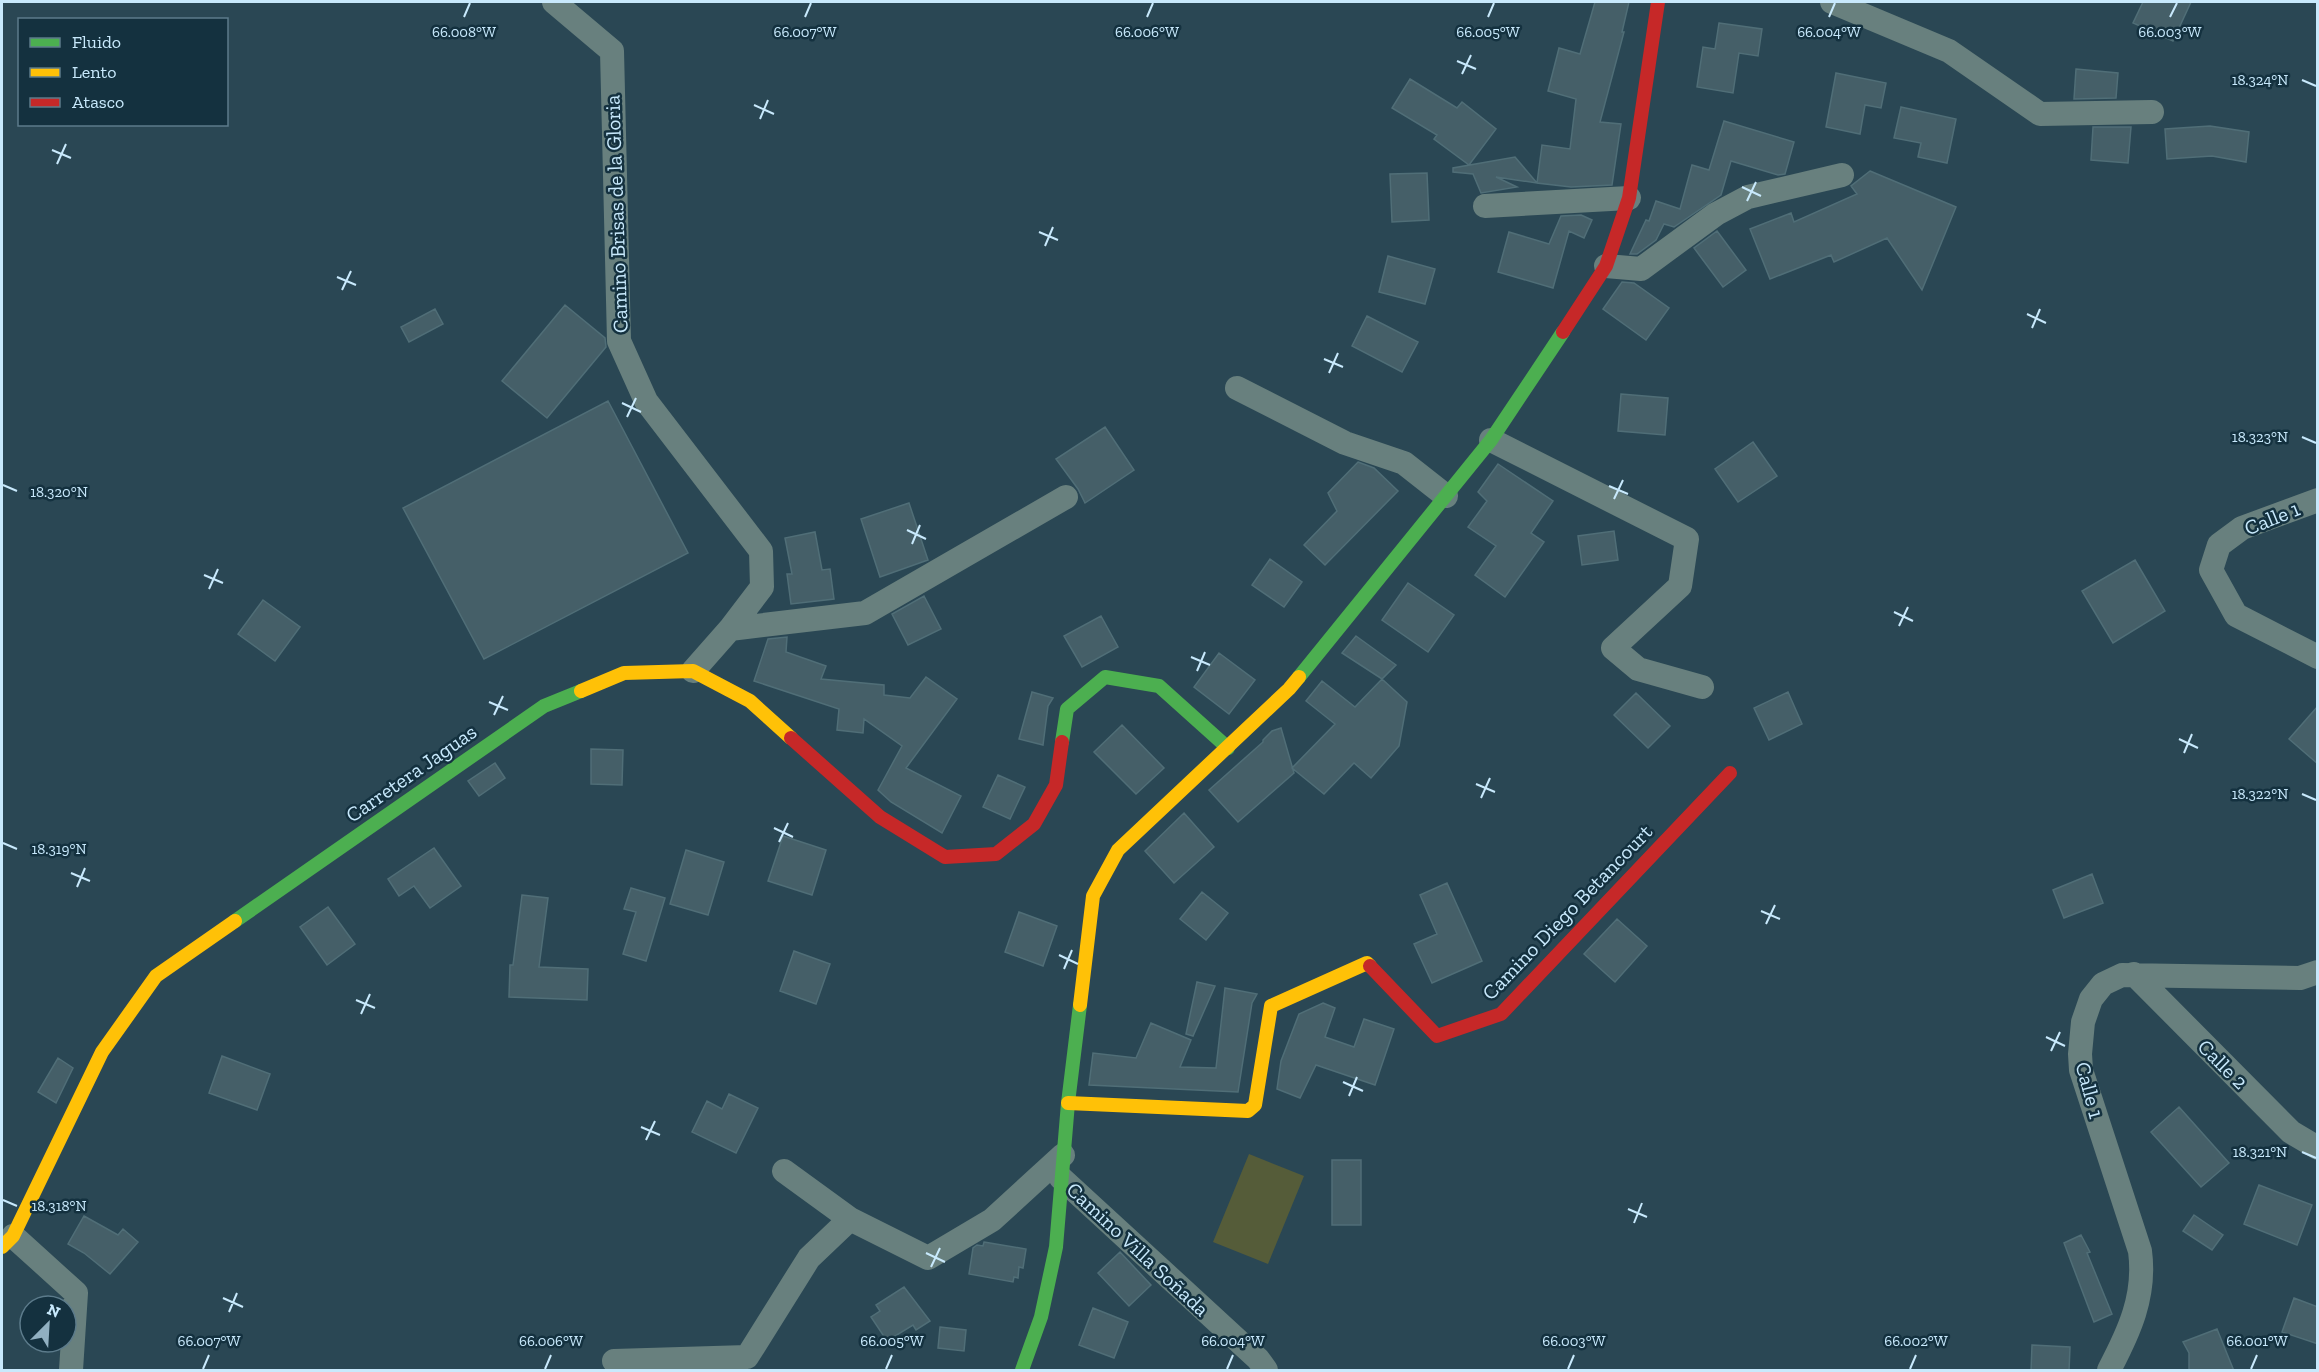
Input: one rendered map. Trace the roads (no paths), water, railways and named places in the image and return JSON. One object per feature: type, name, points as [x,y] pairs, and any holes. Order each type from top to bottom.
[{"type":"street","name":"Camino Brisas de la Gloria","points":[[554,2],[612,51],[619,341],[646,401],[761,551],[762,587],[730,629],[693,671]]},
{"type":"street","points":[[1022,1371],[1041,1317],[1056,1247],[1068,1103],[1093,896],[1118,850],[1289,689],[1491,440],[1606,266],[1629,198],[1658,2]]},
{"type":"street","points":[[1832,2],[1949,51],[2040,114],[2152,112]]},
{"type":"street","points":[[1606,266],[1641,269],[1716,214],[1748,197],[1842,175]]},
{"type":"street","points":[[1485,206],[1629,198]]},
{"type":"street","points":[[1237,388],[1345,443],[1404,463],[1446,496]]},
{"type":"street","points":[[1491,440],[1687,539],[1680,586],[1613,648],[1638,669],[1702,687]]},
{"type":"street","points":[[730,629],[865,613],[1066,497]]},
{"type":"street","name":"Calle 1","points":[[2318,500],[2242,528],[2219,545],[2211,570],[2236,615],[2318,657]]},
{"type":"street","points":[[693,671],[750,701],[880,817],[945,856],[996,854],[1034,824],[1056,785],[1067,709],[1104,677],[1159,686],[1228,748]]},
{"type":"street","name":"Carretera Jaguas","points":[[8,1242],[102,1052],[156,976],[544,705],[624,674],[693,671]]},
{"type":"street","name":"Camino Diego Betancourt","points":[[1068,1103],[1248,1112],[1255,1105],[1271,1006],[1367,963],[1437,1036],[1501,1014],[1730,773]]},
{"type":"street","name":"Calle 1","points":[[2109,1371],[2133,1321],[2140,1295],[2142,1266],[2140,1251],[2081,1070],[2080,1046],[2087,1008],[2096,990],[2112,978],[2134,974],[2300,978],[2318,972]]},
{"type":"street","name":"Calle 2","points":[[2134,974],[2291,1132],[2318,1148]]},
{"type":"street","points":[[784,1171],[850,1219],[928,1258],[992,1220],[1062,1166]]},
{"type":"street","name":"Camino Villa Soñada","points":[[1062,1166],[1258,1359],[1266,1371]]},
{"type":"street","points":[[614,1361],[747,1357],[809,1258],[850,1219]]},
{"type":"street","points":[[8,1242],[76,1293],[71,1371]]}]
